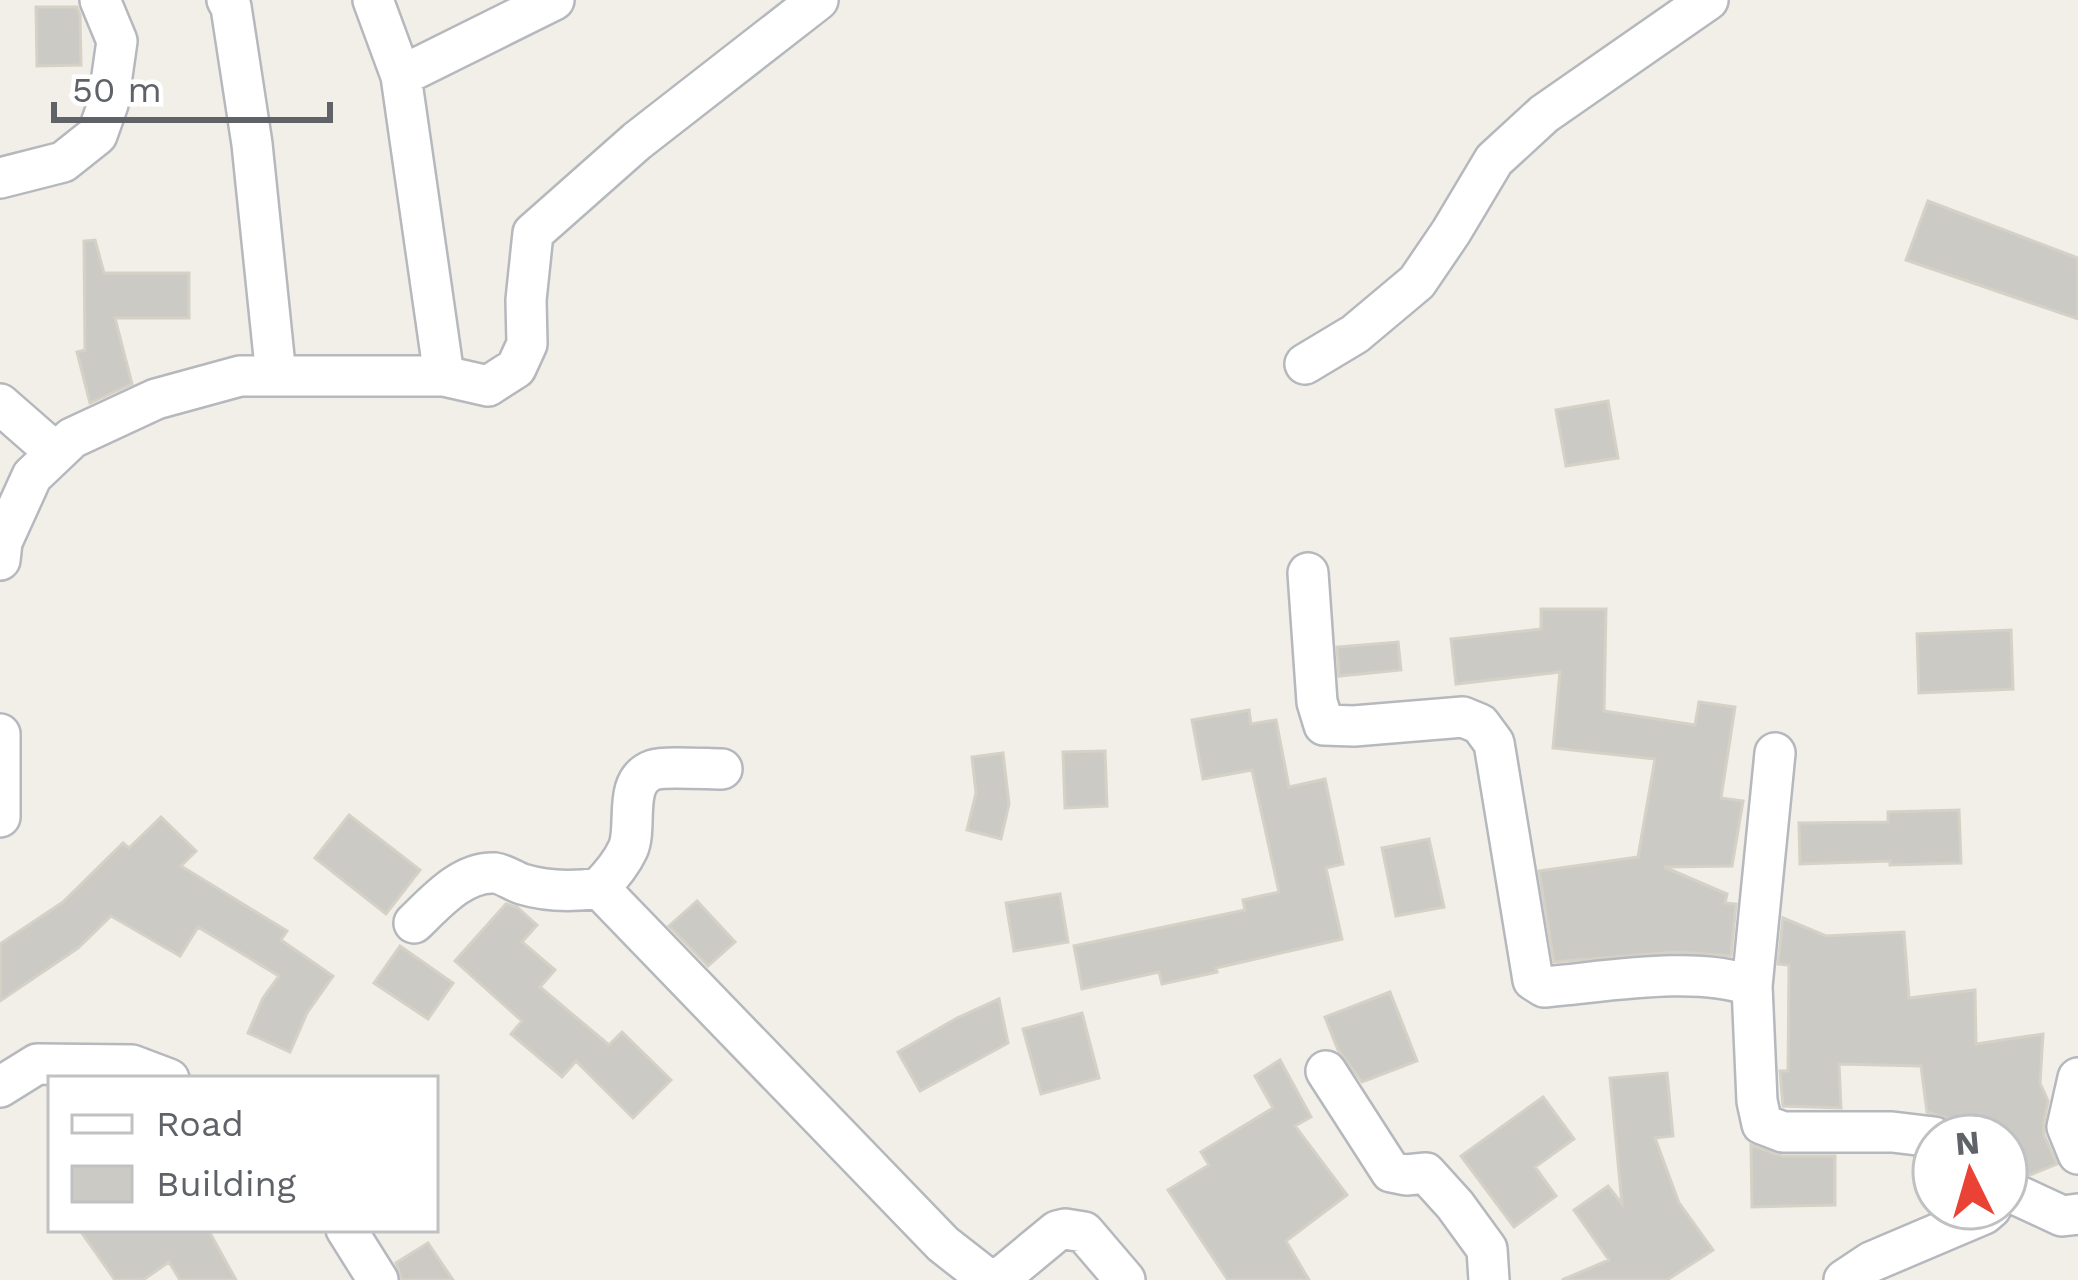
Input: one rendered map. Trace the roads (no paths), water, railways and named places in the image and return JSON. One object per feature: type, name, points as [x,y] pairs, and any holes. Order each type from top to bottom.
[{"type":"street","points":[[0,178],[63,162],[98,135],[108,104],[117,41],[100,0]]},
{"type":"street","points":[[227,0],[252,144],[276,376]]},
{"type":"street","points":[[373,0],[401,76],[445,376]]},
{"type":"street","points":[[401,76],[554,0]]},
{"type":"street","points":[[0,560],[2,542],[32,476],[72,438],[156,399],[240,376],[445,376],[488,386],[516,368],[527,344],[533,233],[637,141],[818,0]]},
{"type":"street","points":[[1305,364],[1355,334],[1417,282],[1494,160],[1544,114],[1708,0]]},
{"type":"street","points":[[0,404],[56,453]]},
{"type":"street","points":[[1308,573],[1317,702],[1324,725],[1463,717],[1480,724],[1494,743],[1533,980],[1538,985],[1698,975],[1752,986]]},
{"type":"street","points":[[0,734],[0,817]]},
{"type":"street","points":[[1774,753],[1752,986],[1756,1102],[1762,1124],[1783,1132],[1910,1134]]},
{"type":"street","points":[[414,923],[452,887],[479,876],[497,873],[520,884],[566,892],[599,888],[631,845],[633,799],[639,782],[653,770],[722,769]]},
{"type":"street","points":[[599,888],[944,1244],[984,1276],[999,1279],[1065,1229],[1084,1232],[1125,1280]]},
{"type":"street","points":[[0,1087],[37,1064],[132,1065],[161,1076]]},
{"type":"street","points":[[1326,1071],[1390,1172],[1426,1173],[1455,1205],[1486,1249],[1490,1280]]},
{"type":"street","points":[[2078,1078],[2067,1127],[2078,1154]]},
{"type":"street","points":[[2030,1205],[2062,1216],[2078,1214]]},
{"type":"street","points":[[348,1232],[378,1280]]},
{"type":"street","points":[[1844,1280],[1871,1262],[1942,1232]]}]
